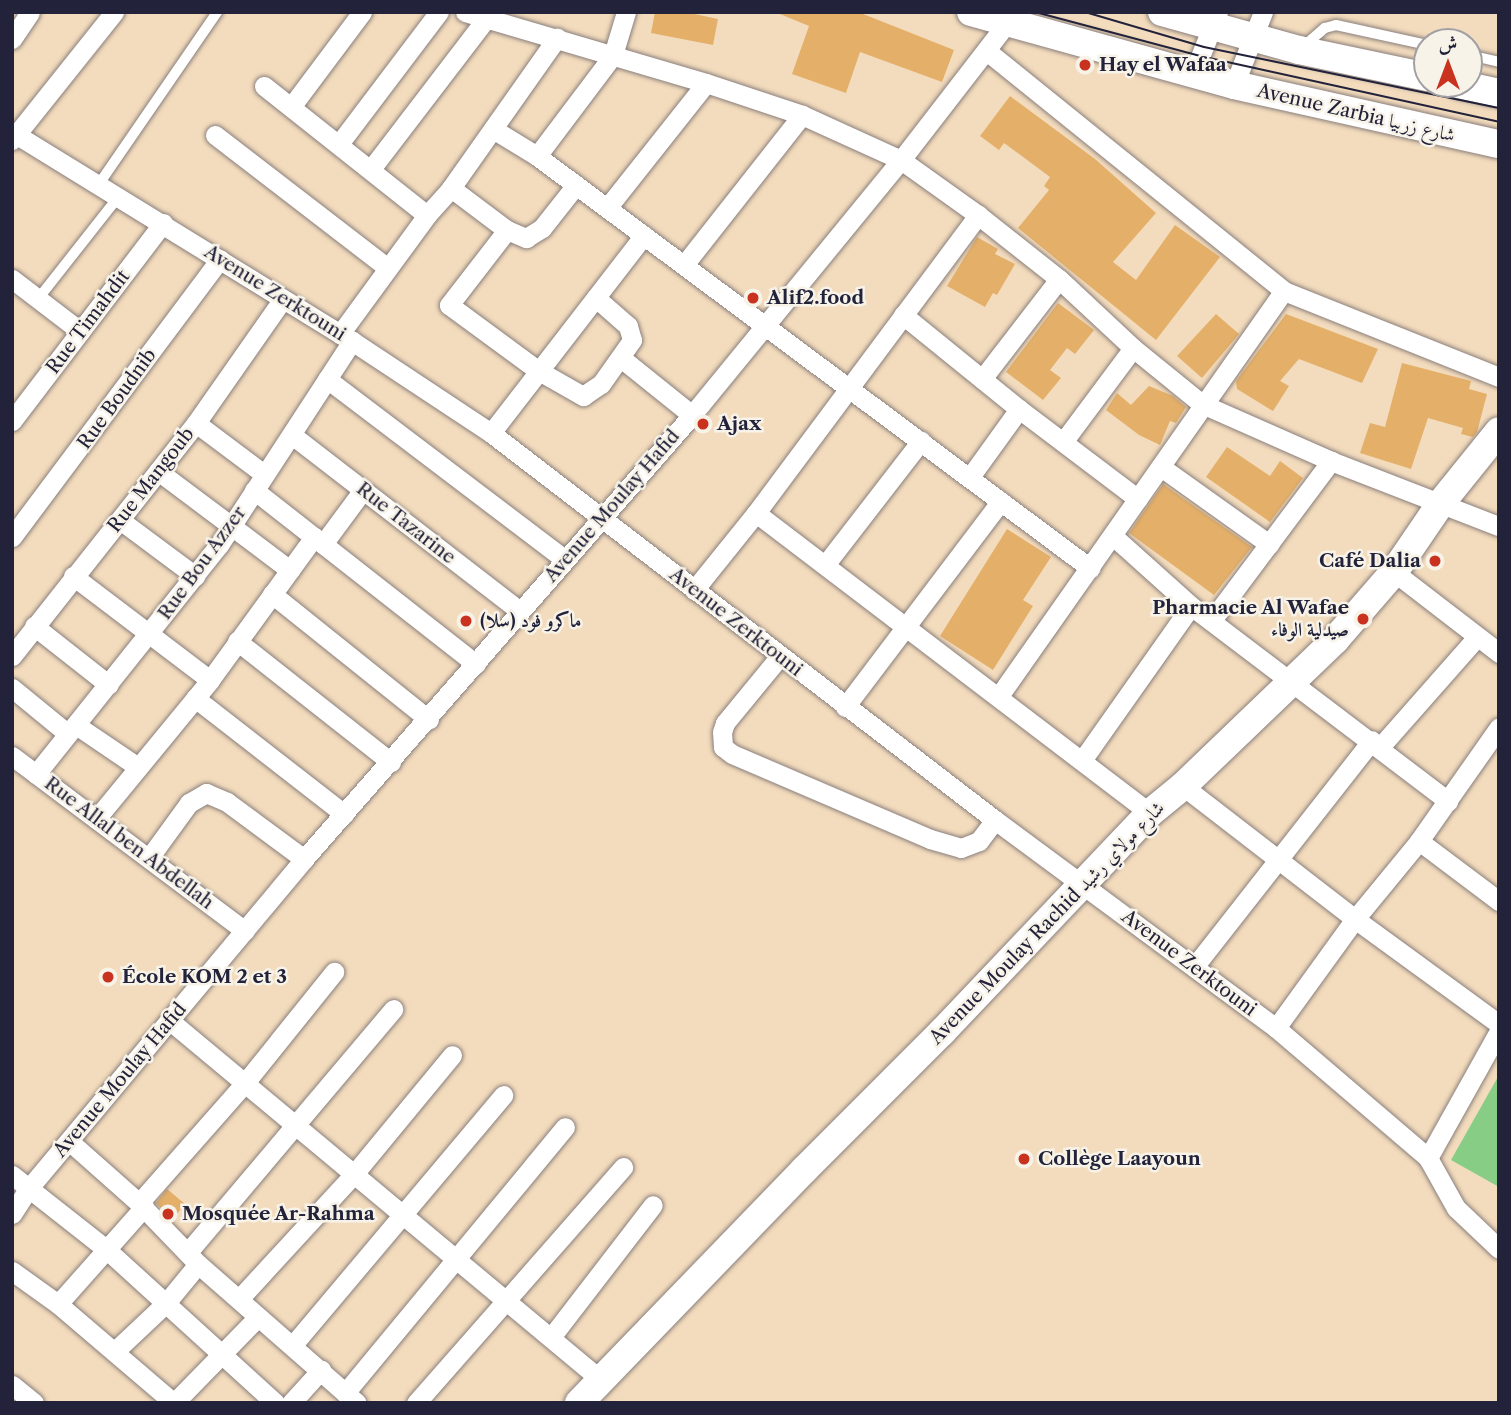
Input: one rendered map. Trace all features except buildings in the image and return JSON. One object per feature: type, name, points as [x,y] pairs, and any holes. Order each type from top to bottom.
[{"type":"street","points":[[12,38],[30,12]]},
{"type":"street","points":[[14,135],[114,12]]},
{"type":"street","points":[[291,107],[362,12]]},
{"type":"street","points":[[339,144],[439,12]]},
{"type":"street","points":[[465,12],[706,83],[802,115],[901,160],[978,215],[1059,279],[1133,348],[1202,404],[1331,461],[1499,526]]},
{"type":"street","points":[[537,156],[613,55],[626,12]]},
{"type":"street","name":"Avenue Zarbia شارع زربيا","points":[[971,12],[1234,85],[1499,144]]},
{"type":"street","points":[[1169,13],[1258,25],[1299,50],[1413,74]]},
{"type":"street","points":[[1193,74],[1215,19]]},
{"type":"street","points":[[371,169],[485,20]]},
{"type":"street","name":"Avenue Moulay Hafid","points":[[12,1214],[29,1188],[304,859],[429,720],[564,559],[692,415],[988,52],[1007,23]]},
{"type":"street","points":[[1234,85],[1258,25]]},
{"type":"street","name":"Rue Bou Azzer","points":[[36,774],[150,634],[232,526],[327,379],[346,337],[388,268],[427,215],[451,188],[557,38]]},
{"type":"street","points":[[988,52],[1284,291],[1499,377]]},
{"type":"street","points":[[607,208],[706,83]]},
{"type":"street","points":[[264,86],[427,215]]},
{"type":"street","points":[[684,265],[802,115]]},
{"type":"street","points":[[493,130],[537,156],[645,235],[1090,568]]},
{"type":"street","name":"Avenue Zerktouni","points":[[14,135],[119,196],[282,300],[346,337],[491,433],[845,707],[1276,1028],[1428,1158]]},
{"type":"street","points":[[215,135],[388,268]]},
{"type":"street","points":[[451,188],[519,238],[535,234],[576,185]]},
{"type":"street","points":[[694,590],[756,513],[978,215]]},
{"type":"street","name":"Rue Timahdit","points":[[12,421],[163,223]]},
{"type":"street","points":[[507,230],[449,305],[575,394],[587,395],[601,384],[631,345],[628,326],[596,298]]},
{"type":"street","points":[[491,433],[645,235]]},
{"type":"street","name":"Rue Boudnib","points":[[12,537],[220,259]]},
{"type":"street","points":[[12,279],[80,331]]},
{"type":"street","points":[[982,379],[1059,279]]},
{"type":"street","points":[[999,696],[1284,291]]},
{"type":"street","name":"Rue Mangoub","points":[[12,656],[196,423],[282,300]]},
{"type":"street","points":[[903,315],[1018,409],[1138,499]]},
{"type":"street","points":[[1063,442],[1133,348]]},
{"type":"street","points":[[621,358],[692,415]]},
{"type":"street","points":[[327,379],[564,559]]},
{"type":"street","points":[[970,477],[1018,409]]},
{"type":"street","points":[[196,423],[318,541],[476,664]]},
{"type":"street","name":"Avenue Moulay Rachid شارع مولاي رشيد","points":[[579,1403],[794,1179],[952,1023],[1150,813],[1183,786],[1335,640],[1394,572],[1441,503],[1499,431]]},
{"type":"street","name":"Rue Tazarine","points":[[292,435],[520,611]]},
{"type":"street","points":[[825,565],[920,441]]},
{"type":"street","points":[[1212,620],[1331,461]]},
{"type":"street","points":[[1161,467],[1269,544]]},
{"type":"street","points":[[158,471],[290,570]]},
{"type":"street","points":[[96,819],[210,680],[290,570],[363,490]]},
{"type":"street","points":[[845,707],[1001,501]]},
{"type":"street","points":[[756,513],[1083,759],[1150,813]]},
{"type":"street","points":[[120,520],[195,576]]},
{"type":"street","points":[[1113,536],[1191,606],[1292,684],[1376,743],[1448,801]]},
{"type":"street","points":[[1394,572],[1499,653]]},
{"type":"street","points":[[73,576],[210,680]]},
{"type":"street","points":[[272,594],[429,720]]},
{"type":"street","points":[[1083,759],[1191,606]]},
{"type":"street","points":[[34,626],[109,685]]},
{"type":"street","points":[[1194,967],[1279,859],[1376,743],[1477,637]]},
{"type":"street","points":[[237,641],[391,762]]},
{"type":"street","points":[[780,656],[725,723],[722,732],[723,747],[732,754],[930,839],[961,848],[979,841],[995,820]]},
{"type":"street","points":[[12,688],[72,730],[138,767]]},
{"type":"street","points":[[195,698],[344,814]]},
{"type":"street","points":[[1276,1028],[1355,919],[1419,841],[1499,727]]},
{"type":"street","name":"Rue Allal ben Abdellah","points":[[12,755],[245,931]]},
{"type":"street","points":[[1183,786],[1355,919],[1499,1024]]},
{"type":"street","points":[[149,858],[189,803],[206,793],[227,802],[304,859]]},
{"type":"street","points":[[1419,841],[1499,901]]},
{"type":"street","points":[[58,1304],[244,1084],[334,972]]},
{"type":"street","points":[[115,1352],[166,1303],[193,1258],[295,1126],[393,1009]]},
{"type":"street","points":[[170,1020],[506,1301],[552,1336],[601,1380]]},
{"type":"street","points":[[1499,1031],[1428,1158],[1456,1208],[1499,1249]]},
{"type":"street","points":[[239,1299],[354,1174],[452,1055]]},
{"type":"street","points":[[292,1346],[503,1095]]},
{"type":"street","points":[[69,1141],[141,1205],[193,1258],[351,1398],[455,1258],[565,1127]]},
{"type":"street","points":[[416,1403],[623,1167]]},
{"type":"street","points":[[12,1175],[106,1249],[275,1403]]},
{"type":"street","points":[[552,1336],[653,1205]]},
{"type":"street","points":[[12,1271],[58,1304],[174,1403],[258,1317]]},
{"type":"street","points":[[291,1403],[321,1370]]},
{"type":"street","points":[[12,1385],[34,1403]]},
{"type":"lane","points":[[99,184],[217,12]]},
{"type":"lane","points":[[1299,50],[1325,28],[1336,25],[1413,42]]},
{"type":"lane","points":[[38,299],[119,196]]},
{"type":"green space","points":[[1499,1075],[1499,1187],[1451,1160]]},
{"type":"tram line","points":[[1035,12],[1200,56],[1499,122]]},
{"type":"tram line","points":[[1085,12],[1204,47],[1499,108]]},
{"type":"place","name":"Hay el Wafaa","points":[[1085,65]]},
{"type":"place","name":"Alif2.food","points":[[753,298]]},
{"type":"place","name":"Ajax","points":[[703,424]]},
{"type":"place","name":"Café Dalia","points":[[1435,561]]},
{"type":"place","name":"Pharmacie Al Wafae صيدلية الوفاء","points":[[1363,619]]},
{"type":"place","name":"ماكرو فود (سلا)","points":[[466,621]]},
{"type":"place","name":"École KOM 2 et 3","points":[[108,977]]},
{"type":"place","name":"Collège Laayoun","points":[[1024,1159]]},
{"type":"place","name":"Mosquée Ar-Rahma","points":[[168,1214]]}]
